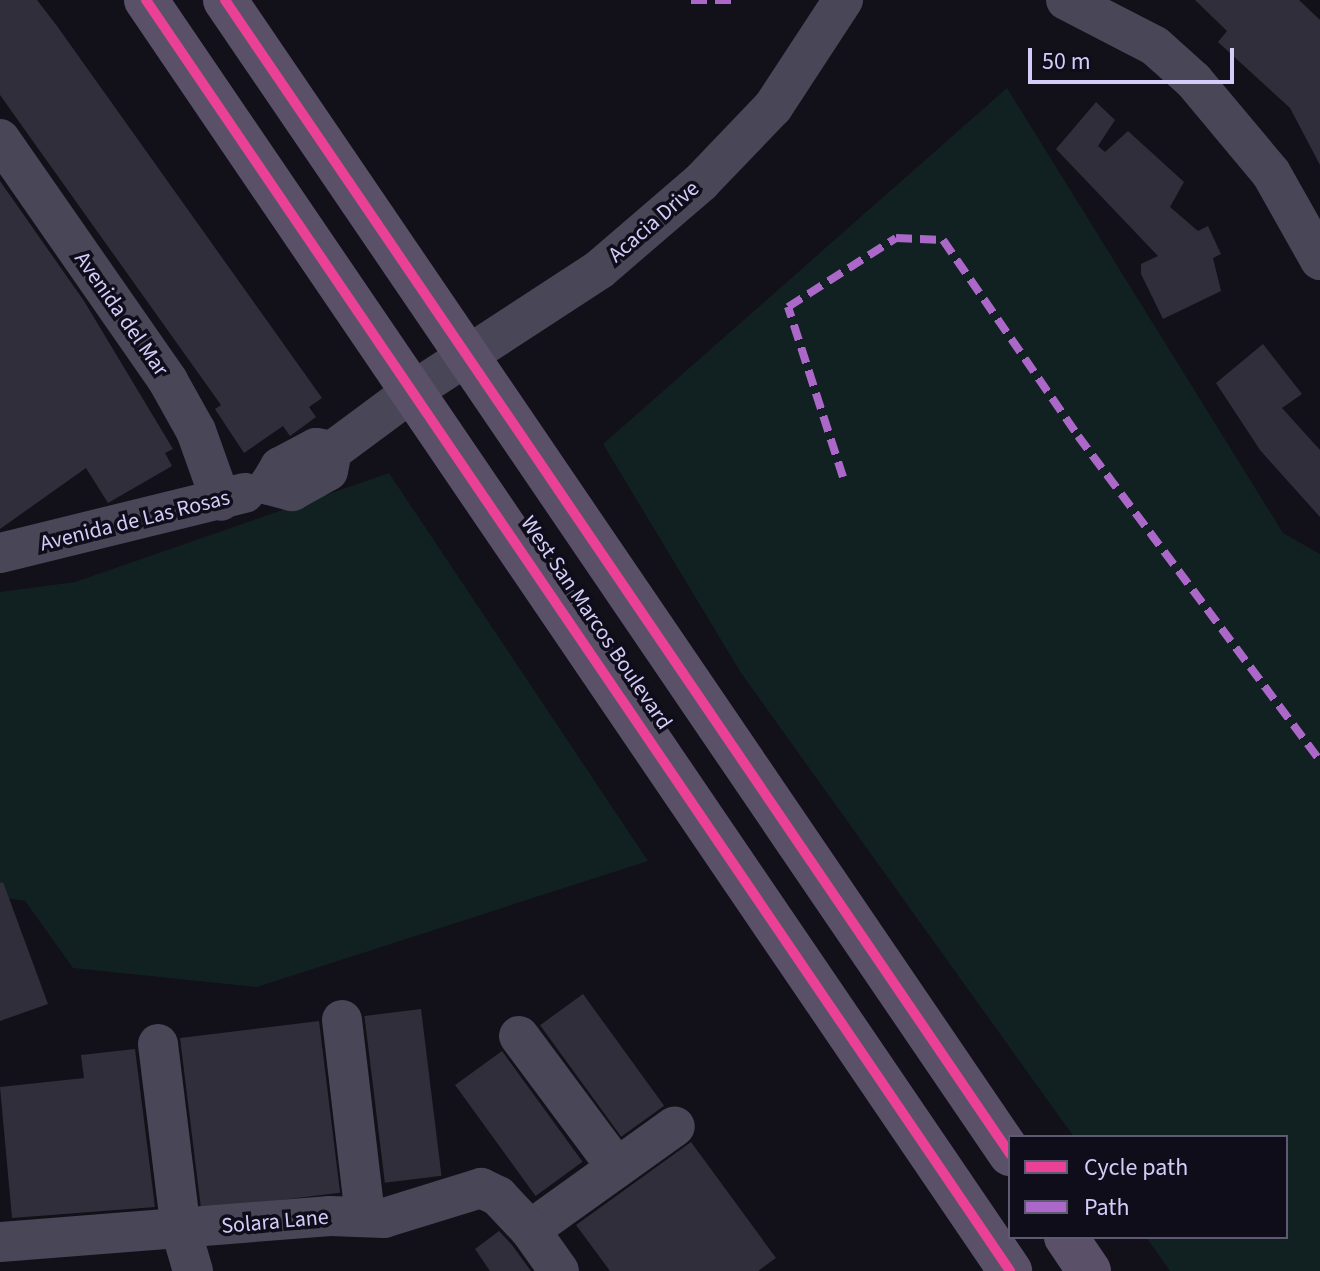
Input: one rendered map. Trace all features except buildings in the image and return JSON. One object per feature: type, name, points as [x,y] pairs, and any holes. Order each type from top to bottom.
[{"type":"main road","name":"West San Marcos Boulevard","points":[[146,0],[1010,1271]]},
{"type":"main road","name":"West San Marcos Boulevard","points":[[225,0],[1008,1151]]},
{"type":"main road","points":[[1067,1239],[1089,1271]]},
{"type":"street","name":"Acacia Drive","points":[[413,391],[600,269],[701,182],[773,107],[843,0]]},
{"type":"street","points":[[1066,0],[1155,46],[1194,81],[1271,173],[1320,260]]},
{"type":"street","name":"Avenida del Mar","points":[[0,139],[168,381],[196,431],[221,501]]},
{"type":"street","name":"Avenida de Las Rosas","points":[[0,553],[221,501],[269,485],[280,467],[316,448],[332,451],[413,391]]},
{"type":"street","points":[[342,1020],[365,1217]]},
{"type":"street","points":[[519,1036],[617,1168]]},
{"type":"street","points":[[158,1044],[181,1230],[193,1271]]},
{"type":"street","points":[[530,1230],[675,1126]]},
{"type":"street","name":"Solara Lane","points":[[0,1242],[365,1217],[413,1211],[481,1188],[498,1196],[530,1230],[559,1271]]},
{"type":"shaded area","points":[[1007,88],[1283,533],[1320,554],[1320,1271],[1170,1271],[1147,1239],[1288,1239],[1288,1135],[1073,1135],[741,673],[603,444]]},
{"type":"shaded area","points":[[389,473],[648,861],[257,987],[73,968],[25,901],[0,897],[0,592],[75,582]]},
{"type":"marked path","points":[[691,0],[732,0]]},
{"type":"marked path","points":[[843,477],[788,307],[896,238],[943,240],[1078,436],[1320,761]]},
{"type":"cycle path","points":[[146,0],[1010,1271]]},
{"type":"cycle path","points":[[225,0],[1008,1151]]}]
